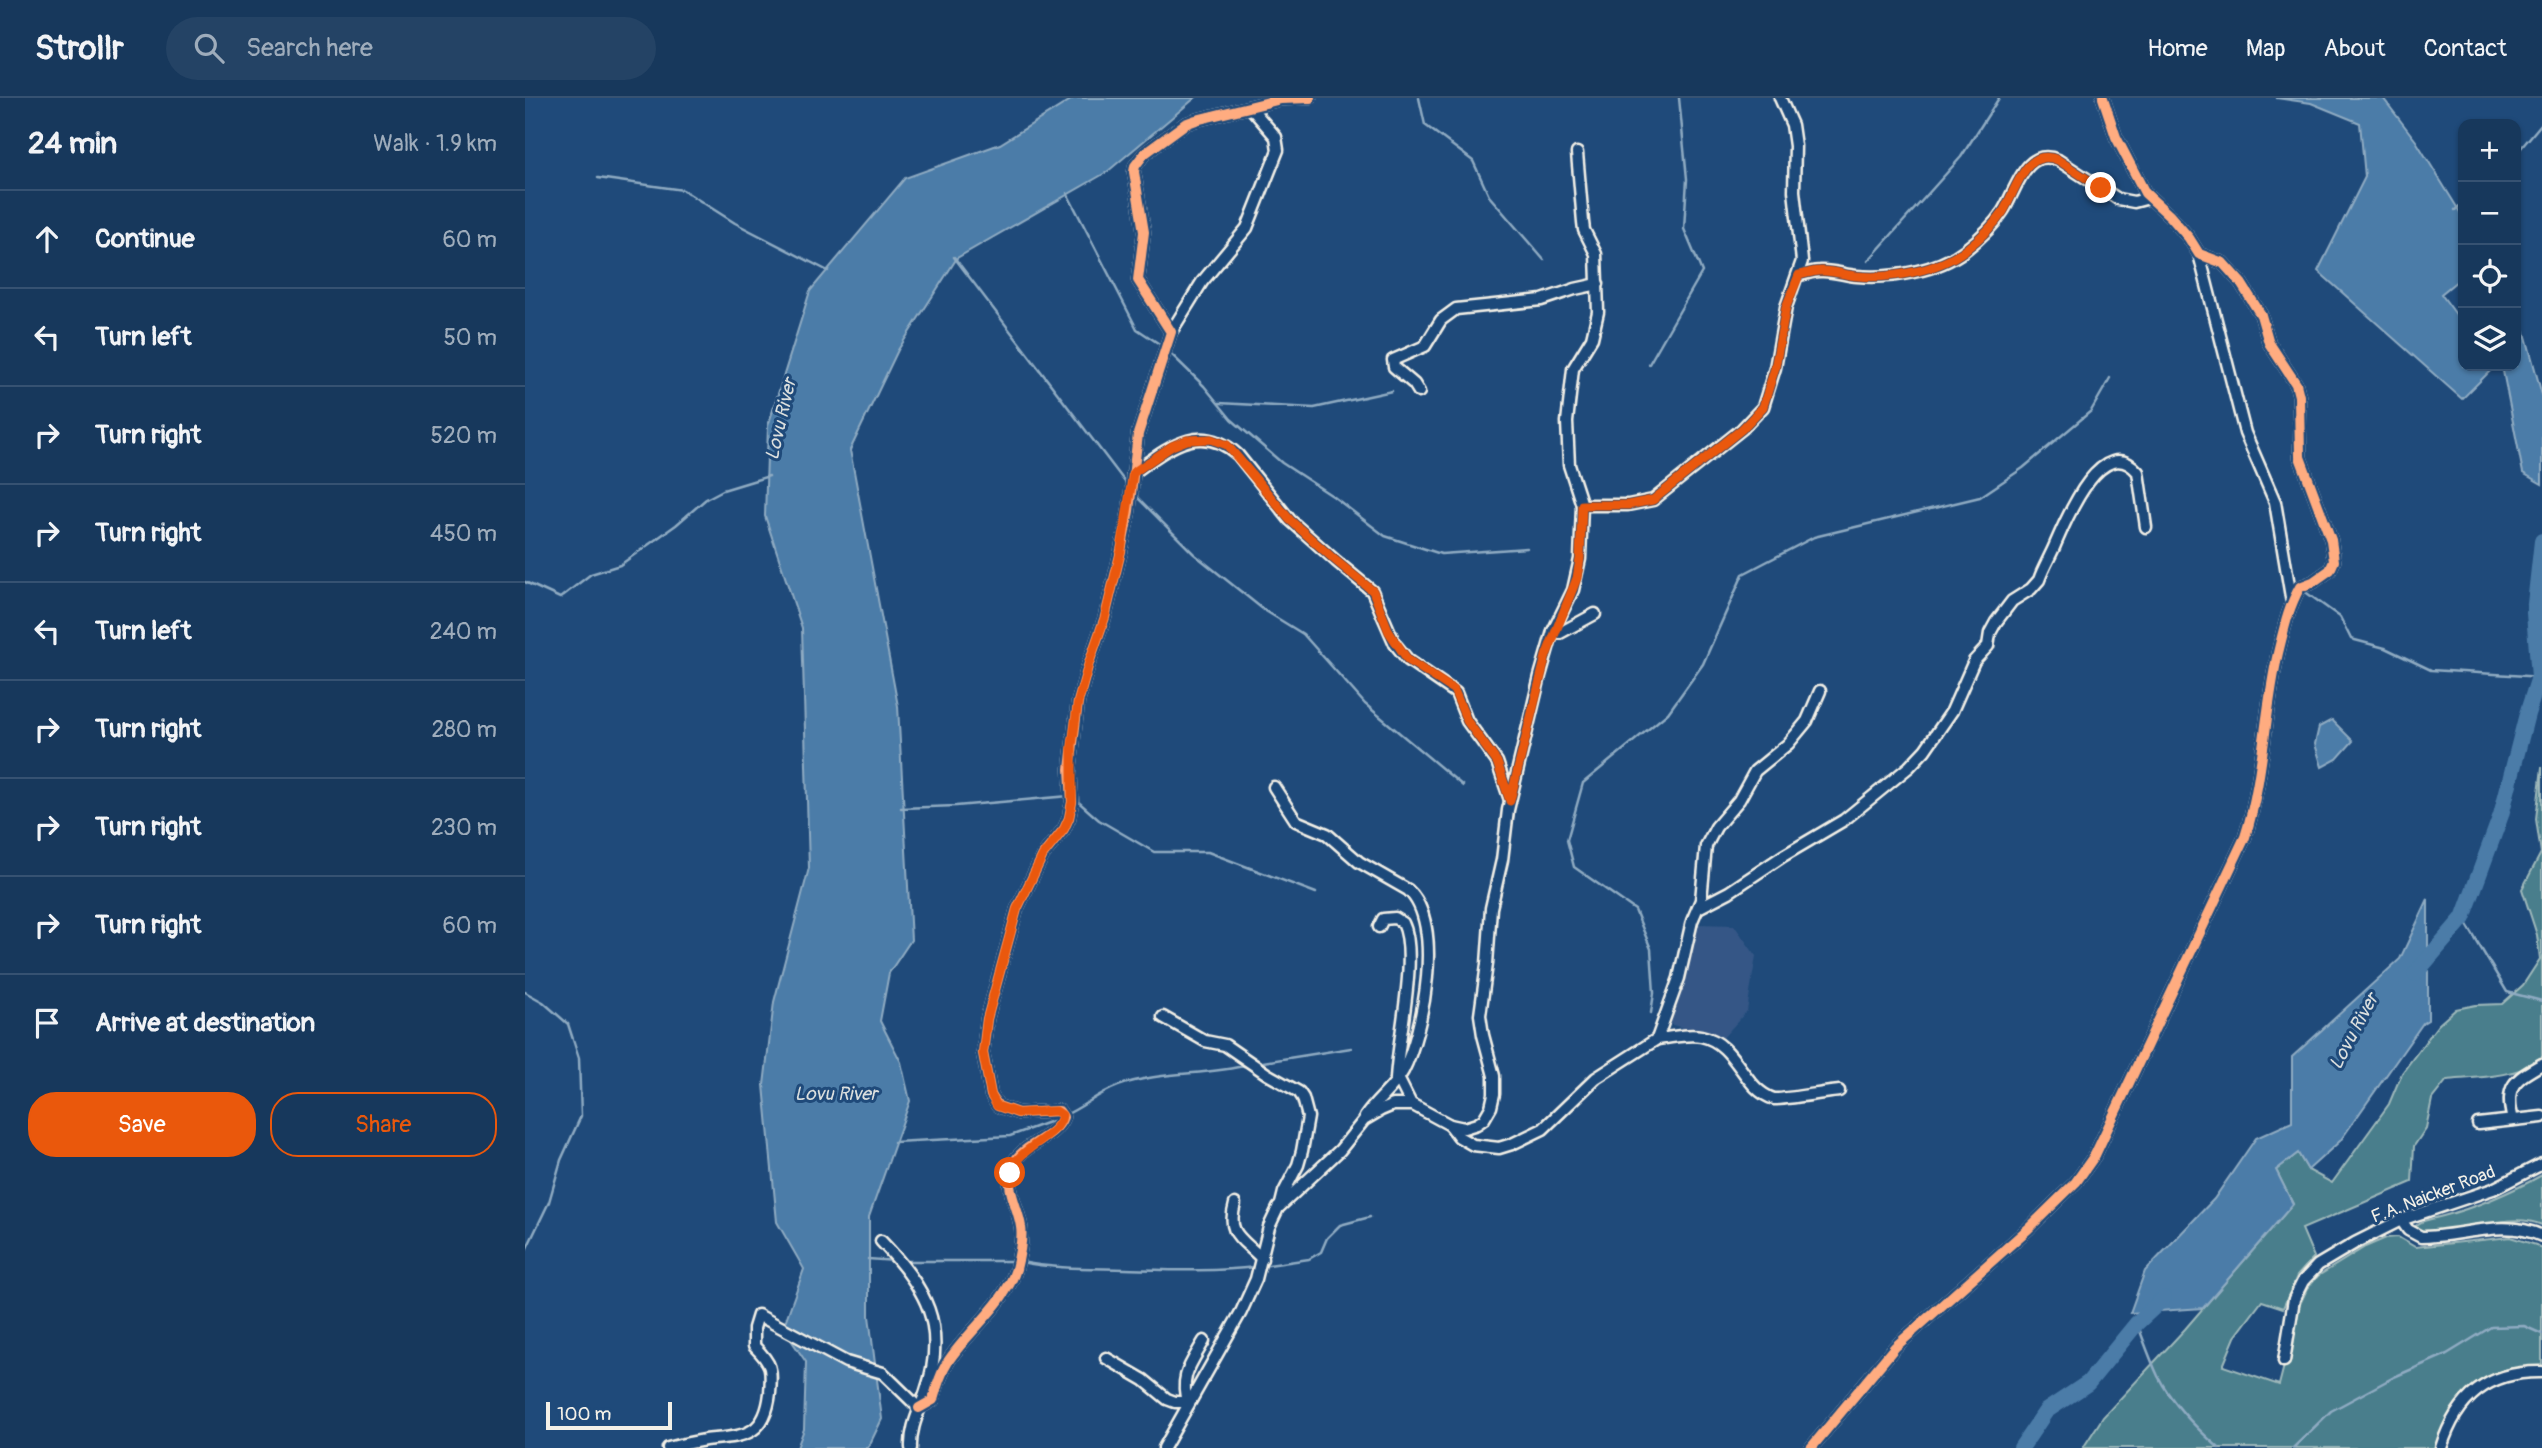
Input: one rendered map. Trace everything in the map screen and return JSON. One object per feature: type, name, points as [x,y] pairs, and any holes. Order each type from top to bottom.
[{"type":"street","points":[[1171,332],[1138,280],[1144,232],[1135,166],[1144,154],[1185,124],[1281,99],[1310,98]]},
{"type":"street","points":[[1582,505],[1628,505],[1653,500],[1748,424],[1763,407],[1775,368],[1786,307],[1802,261],[1794,191],[1795,146],[1792,125],[1780,98]]},
{"type":"street","points":[[2103,98],[2116,137],[2149,198],[2170,216],[2199,254],[2245,433],[2275,502],[2292,605]]},
{"type":"street","points":[[919,1408],[933,1399],[948,1360],[1003,1293],[1015,1272],[1021,1227],[1011,1194],[1010,1173],[1016,1159],[1057,1128],[1062,1120],[1059,1111],[1018,1113],[997,1106],[991,1095],[986,1073],[984,1036],[1017,909],[1043,855],[1064,829],[1069,818],[1072,802],[1072,746],[1078,702],[1105,617],[1121,551],[1138,433],[1171,332],[1202,282],[1247,228],[1278,150],[1276,137],[1251,108]]},
{"type":"street","points":[[1364,1120],[1392,1105],[1411,1104],[1450,1125],[1464,1128],[1477,1124],[1489,1113],[1494,1094],[1494,1076],[1481,1028],[1480,1007],[1487,964],[1491,908],[1502,860],[1510,801],[1540,676],[1553,631],[1577,578],[1580,559],[1582,505],[1569,465],[1567,422],[1573,369],[1593,338],[1597,324],[1598,284],[1596,254],[1584,230],[1577,153]]},
{"type":"street","points":[[1799,275],[1821,270],[1854,275],[1890,276],[1917,271],[1957,256],[1998,217],[2020,178],[2039,157],[2058,160],[2118,199],[2134,202],[2149,198]]},
{"type":"street","points":[[1811,1448],[1895,1346],[2076,1182],[2095,1155],[2245,837],[2255,803],[2269,694],[2286,615],[2300,587],[2330,570],[2333,561],[2331,540],[2300,457],[2299,396],[2291,374],[2269,343],[2261,315],[2241,284],[2223,264],[2199,254]]},
{"type":"street","points":[[1419,392],[1392,362],[1395,358],[1425,346],[1436,327],[1449,313],[1464,307],[1542,300],[1598,284]]},
{"type":"street","points":[[1133,473],[1172,446],[1187,440],[1211,439],[1227,445],[1290,520],[1373,591],[1389,632],[1408,660],[1454,690],[1467,721],[1497,762],[1510,801]]},
{"type":"street","points":[[1699,908],[1845,820],[1917,760],[1957,703],[1974,662],[1988,644],[1990,632],[1996,622],[2012,601],[2031,589],[2039,580],[2073,505],[2100,469],[2107,464],[2124,463],[2138,472],[2146,527]]},
{"type":"street","points":[[1553,631],[1560,633],[1595,614]]},
{"type":"street","points":[[1657,1039],[1679,978],[1692,921],[1699,908],[1704,854],[1711,835],[1739,800],[1755,771],[1788,744],[1807,721],[1820,691]]},
{"type":"street","points":[[1164,1448],[1241,1312],[1256,1279],[1273,1215],[1340,1150],[1397,1079],[1408,1061],[1419,1028],[1425,990],[1427,943],[1418,902],[1408,890],[1359,862],[1336,840],[1296,821],[1274,787]]},
{"type":"street","points":[[1379,927],[1386,918],[1398,920],[1405,927],[1407,937],[1405,1010],[1397,1079],[1411,1104]]},
{"type":"street","points":[[1163,1017],[1205,1041],[1225,1045],[1266,1074],[1299,1092],[1303,1098],[1308,1117],[1302,1151],[1281,1205]]},
{"type":"street","points":[[1450,1125],[1459,1137],[1473,1145],[1499,1148],[1512,1144],[1543,1129],[1596,1079],[1657,1039],[1693,1035],[1710,1039],[1726,1050],[1759,1092],[1776,1099],[1839,1091]]},
{"type":"street","points":[[2513,1120],[2509,1098],[2512,1086],[2522,1076],[2542,1064]]},
{"type":"street","points":[[2478,1125],[2542,1117]]},
{"type":"street","name":"F.A. Naicker Road","points":[[2284,1361],[2294,1299],[2303,1281],[2318,1265],[2401,1220],[2493,1189],[2542,1164]]},
{"type":"street","points":[[1235,1205],[1232,1227],[1262,1259]]},
{"type":"street","points":[[2401,1220],[2408,1230],[2421,1237],[2508,1227],[2530,1230],[2542,1236]]},
{"type":"street","points":[[881,1241],[925,1298],[934,1324],[936,1338],[927,1388],[914,1422],[911,1448]]},
{"type":"street","points":[[668,1448],[746,1436],[758,1426],[769,1405],[772,1371],[768,1360],[754,1346],[754,1328],[758,1315],[846,1362],[883,1373],[919,1408]]},
{"type":"street","points":[[1188,1405],[1183,1387],[1185,1376],[1204,1342]]},
{"type":"street","points":[[1106,1358],[1144,1380],[1167,1399],[1188,1405]]},
{"type":"street","points":[[2441,1448],[2452,1419],[2472,1394],[2511,1373],[2542,1372]]},
{"type":"shaded area","points":[[1697,924],[1734,925],[1756,956],[1747,1011],[1721,1040],[1670,1024]]},
{"type":"green space","points":[[2542,767],[2542,1061],[2507,1073],[2447,1080],[2432,1099],[2426,1128],[2414,1146],[2412,1182],[2302,1229],[2314,1257],[2297,1276],[2283,1308],[2262,1301],[2235,1337],[2223,1366],[2279,1385],[2300,1304],[2307,1289],[2318,1276],[2365,1247],[2386,1238],[2398,1237],[2415,1247],[2510,1237],[2542,1249],[2542,1367],[2508,1369],[2494,1374],[2471,1389],[2453,1410],[2436,1448],[2083,1448],[2103,1417],[2185,1329],[2293,1204],[2276,1170],[2298,1153],[2308,1170],[2332,1183],[2389,1104],[2402,1073],[2438,1025],[2456,1009],[2502,1004],[2523,985],[2540,959],[2537,935],[2522,889],[2541,853],[2536,819]]},
{"type":"green space","points":[[2542,1175],[2542,1225],[2510,1221],[2444,1233],[2413,1229],[2422,1222],[2481,1204]]},
{"type":"water","name":"Lovu River","points":[[1074,98],[1195,98],[1107,172],[957,258],[898,350],[850,450],[898,706],[911,940],[889,973],[880,1021],[901,1062],[910,1101],[869,1217],[869,1316],[882,1419],[868,1448],[797,1448],[804,1429],[806,1362],[783,1328],[804,1269],[777,1222],[764,1085],[774,1002],[809,868],[802,628],[765,516],[768,426],[810,291],[905,178],[1000,144]]},
{"type":"water","points":[[2276,98],[2383,98],[2416,141],[2458,209],[2458,280],[2441,294],[2458,317],[2458,371],[2490,371],[2462,399],[2318,271],[2365,177],[2360,123],[2311,103]]},
{"type":"water","points":[[2521,318],[2542,395],[2542,484],[2523,473],[2503,371],[2521,371]]},
{"type":"water","points":[[2332,720],[2353,741],[2337,759],[2322,767],[2315,744],[2319,727]]},
{"type":"water","points":[[2428,899],[2428,1020],[2423,1023],[2340,1141],[2308,1170],[2298,1153],[2276,1170],[2293,1204],[2203,1308],[2130,1313],[2145,1271],[2214,1199],[2256,1138],[2292,1122],[2292,1057],[2400,959]]},
{"type":"waterway","points":[[1419,98],[1425,125],[1473,161],[1489,196],[1544,260]]},
{"type":"waterway","points":[[1649,364],[1702,272],[1684,229],[1687,179],[1679,98]]},
{"type":"waterway","points":[[1868,261],[1961,157],[1999,98]]},
{"type":"waterway","points":[[2521,148],[2542,123]]},
{"type":"waterway","points":[[598,178],[683,190],[735,223],[828,271]]},
{"type":"waterway","points":[[1067,193],[1137,329],[1164,347]]},
{"type":"waterway","points":[[954,257],[1128,486]]},
{"type":"waterway","points":[[1169,352],[1204,386],[1231,419],[1282,463],[1334,497],[1385,536],[1441,554],[1527,548]]},
{"type":"waterway","points":[[1651,1013],[1654,993],[1651,949],[1635,910],[1574,867],[1567,840],[1583,783],[1668,713],[1703,664],[1743,574],[1814,537],[1980,497],[2023,468],[2091,411],[2110,378]]},
{"type":"waterway","points":[[1219,403],[1314,408],[1392,391]]},
{"type":"waterway","points":[[525,582],[560,598],[591,574],[620,565],[676,525],[706,499],[723,490],[769,476]]},
{"type":"waterway","points":[[1134,494],[1194,554],[1264,610],[1303,634],[1365,704],[1463,786]]},
{"type":"waterway","name":"Lovu River","points":[[2415,974],[2463,918],[2501,815],[2539,677],[2534,613],[2542,541]]},
{"type":"waterway","points":[[2304,591],[2340,617],[2351,639],[2385,648],[2431,670],[2542,677]]},
{"type":"waterway","points":[[901,808],[1069,796]]},
{"type":"waterway","points":[[1074,798],[1099,820],[1154,852],[1208,852],[1316,893]]},
{"type":"waterway","points":[[2463,918],[2507,992],[2542,1001]]},
{"type":"waterway","points":[[525,992],[543,1002],[568,1024],[579,1058],[581,1116],[561,1160],[549,1202],[525,1252]]},
{"type":"waterway","points":[[1257,1063],[1351,1048]]},
{"type":"waterway","points":[[1065,1115],[1111,1089],[1134,1081],[1248,1065]]},
{"type":"waterway","points":[[894,1142],[1010,1136],[1052,1121]]},
{"type":"waterway","points":[[1262,1266],[1309,1259],[1321,1252],[1327,1238],[1340,1225],[1370,1217]]},
{"type":"waterway","points":[[868,1259],[896,1261]]},
{"type":"waterway","points":[[902,1261],[1015,1261]]},
{"type":"waterway","points":[[1021,1262],[1060,1267],[1157,1270],[1256,1267]]},
{"type":"waterway","name":"Lovu River","points":[[2021,1448],[2046,1411],[2088,1383],[2137,1323],[2164,1298]]},
{"type":"waterway","points":[[2137,1323],[2155,1370],[2170,1396],[2219,1448]]},
{"type":"waterway","points":[[2293,1448],[2331,1411],[2394,1377],[2447,1354],[2491,1327],[2524,1326],[2542,1334]]},
{"type":"cycle path","points":[[919,1408],[933,1400],[941,1374],[949,1360],[1011,1282],[1016,1269],[1021,1232],[1010,1188],[1010,1172],[1018,1157],[1053,1131],[1063,1117],[1059,1111],[1018,1113],[998,1106],[991,1095],[983,1053],[987,1019],[1017,909],[1043,855],[1064,829],[1069,818],[1072,802],[1070,769],[1078,702],[1105,617],[1121,551],[1129,511],[1138,434],[1171,332],[1138,280],[1144,232],[1135,166],[1144,154],[1185,124],[1281,99],[1310,98]]},
{"type":"cycle path","points":[[1811,1448],[1895,1347],[2028,1229],[2076,1182],[2095,1155],[2245,837],[2256,792],[2273,676],[2292,603],[2300,587],[2330,570],[2334,561],[2331,540],[2300,457],[2299,396],[2296,384],[2269,343],[2261,315],[2241,283],[2223,263],[2199,254],[2170,216],[2145,193],[2116,137],[2103,98]]},
{"type":"route","points":[[1010,1173],[1016,1159],[1024,1151],[1057,1128],[1062,1115],[1059,1111],[1018,1113],[997,1106],[991,1095],[986,1073],[984,1036],[1017,909],[1032,874],[1069,818],[1072,802],[1070,769],[1078,702],[1105,617],[1121,551],[1133,473],[1172,446],[1187,440],[1211,439],[1227,445],[1290,520],[1373,591],[1395,644],[1408,660],[1454,690],[1467,721],[1497,762],[1510,801],[1553,631],[1577,578],[1582,505],[1628,505],[1653,500],[1753,418],[1763,407],[1775,368],[1786,307],[1799,275],[1821,270],[1871,277],[1890,276],[1917,271],[1957,256],[2004,210],[2020,178],[2039,157],[2052,157],[2091,179],[2101,188]]}]
